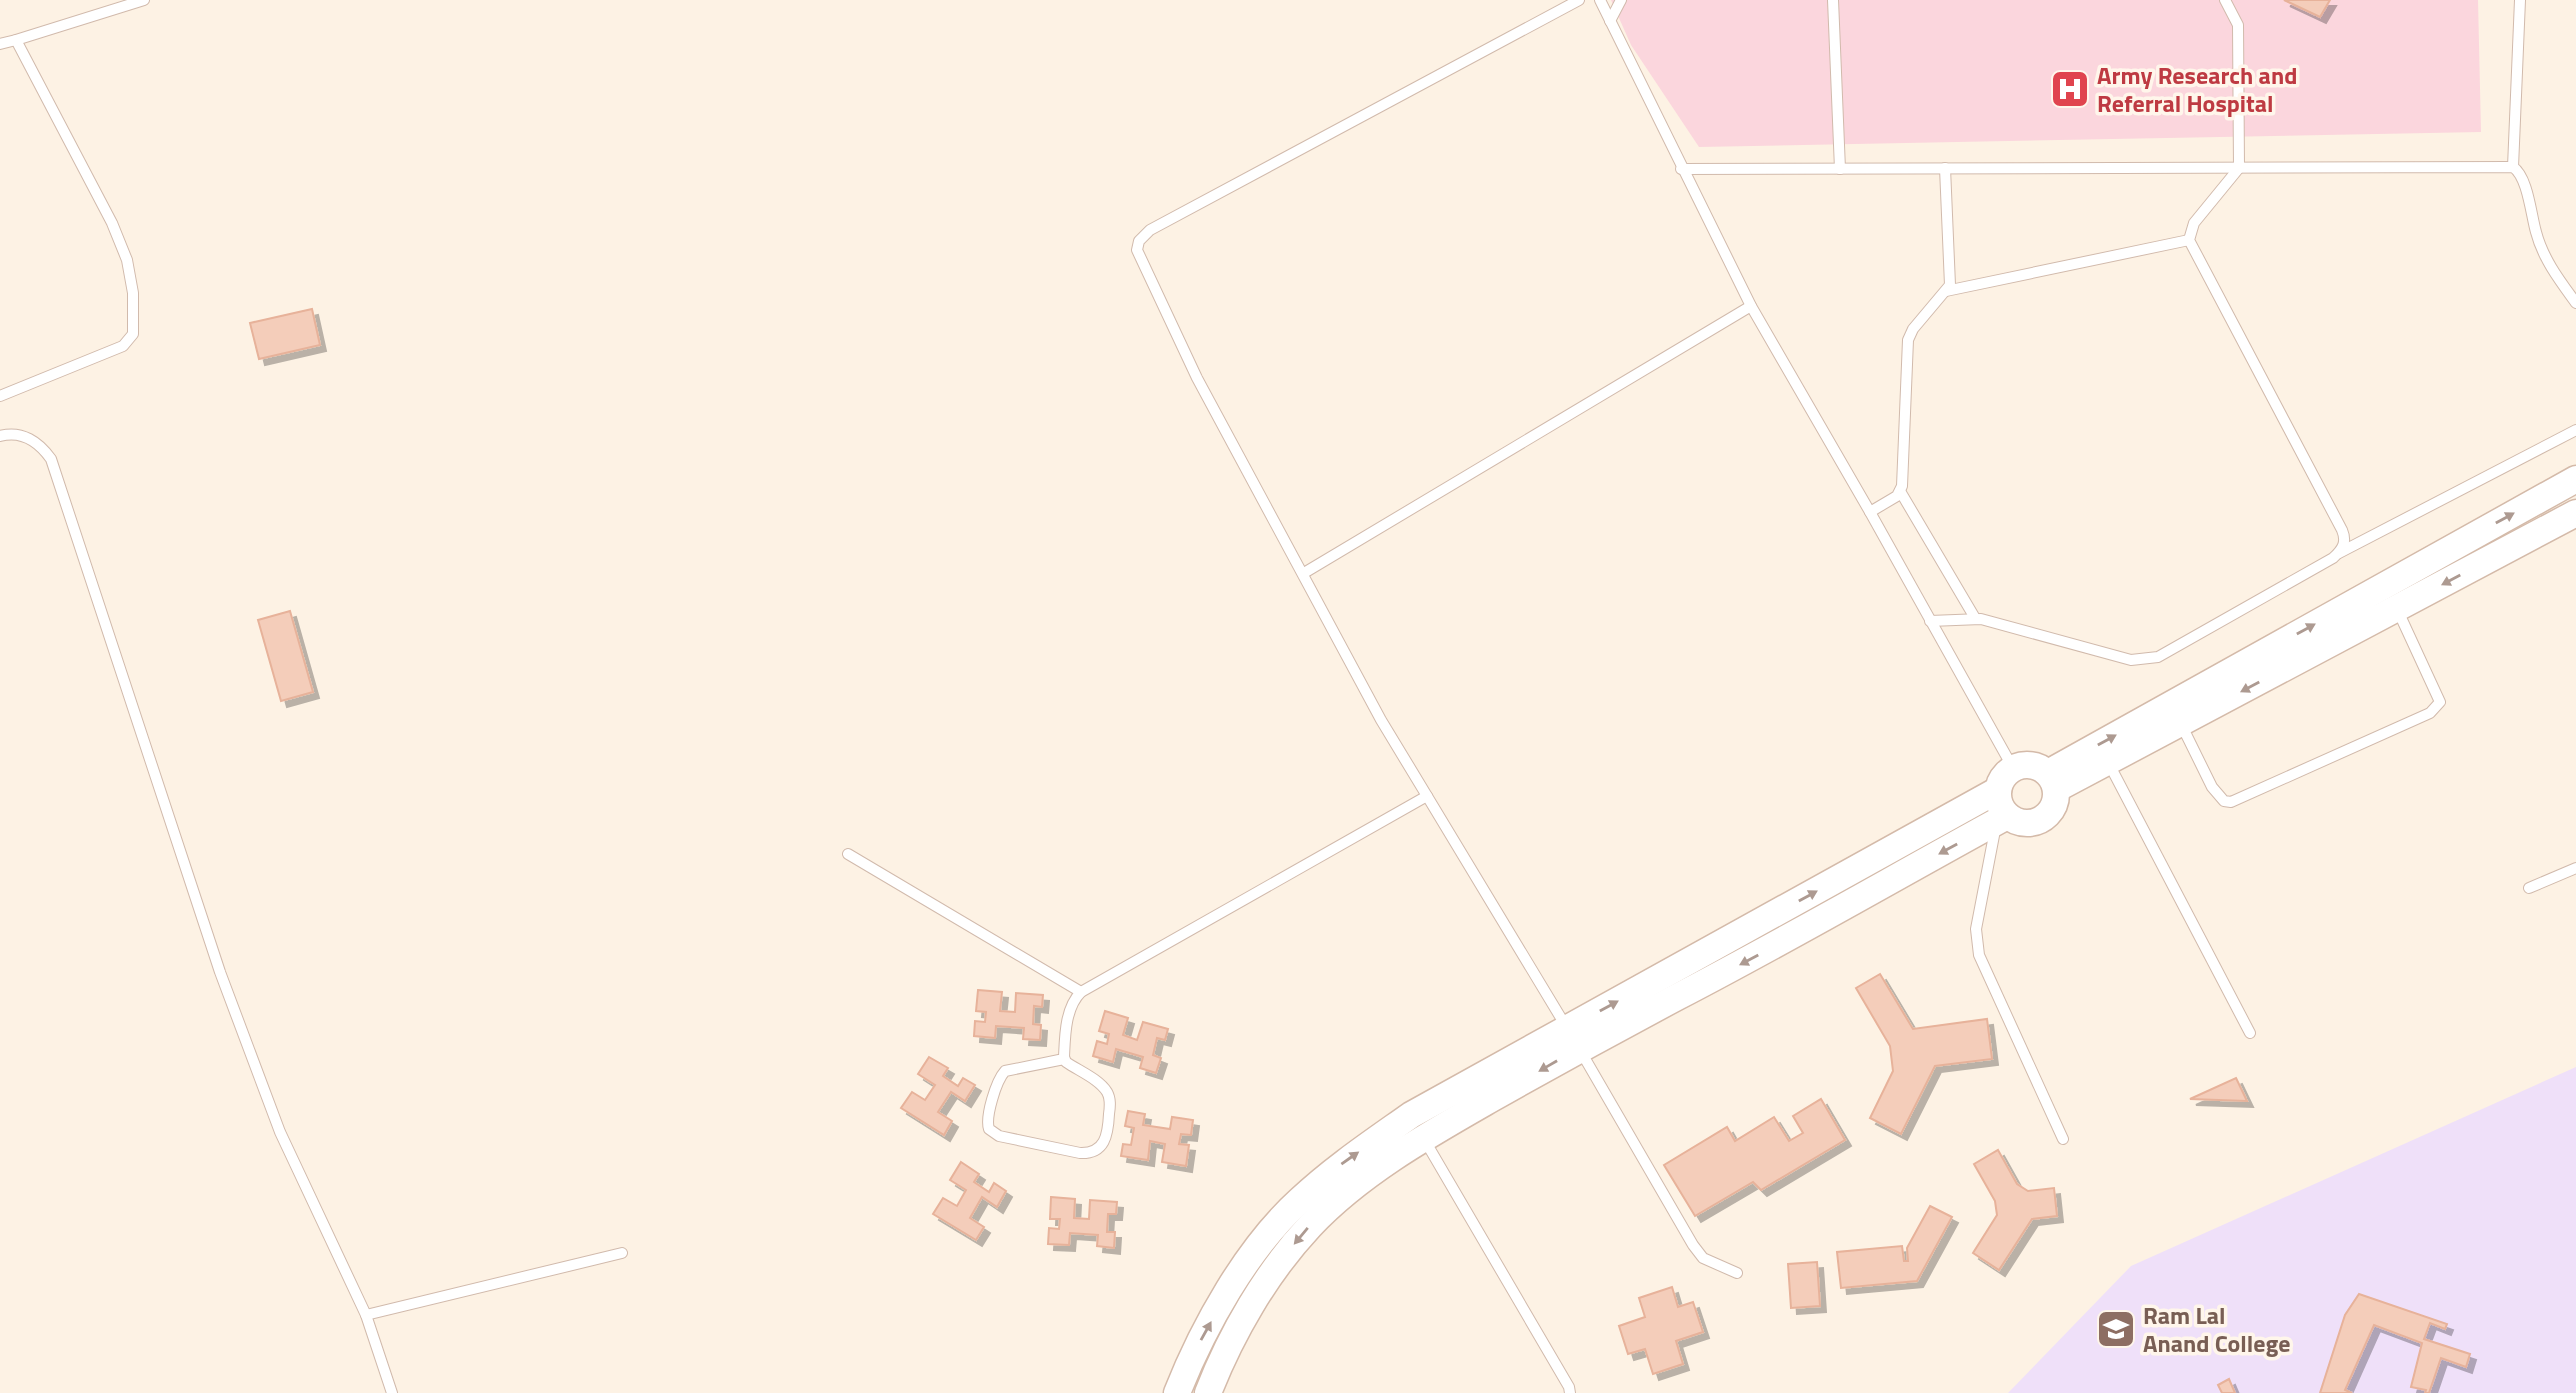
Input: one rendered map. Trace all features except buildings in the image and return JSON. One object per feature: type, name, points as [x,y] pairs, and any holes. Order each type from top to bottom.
[{"type":"main road","points":[[2052,781],[2384,586],[2576,479]]},
{"type":"main road","points":[[2052,781],[2108,762],[2576,513]]},
{"type":"main road","points":[[1574,1039],[1783,942],[2002,819],[2024,823],[2042,820],[2054,807],[2052,781],[2031,765],[2013,768],[1998,790],[2002,819]]},
{"type":"main road","points":[[1177,1393],[1198,1346],[1237,1274],[1298,1201],[1337,1167],[1574,1039],[1998,790]]},
{"type":"main road","points":[[1208,1393],[1221,1360],[1269,1278],[1310,1226],[1363,1180],[1417,1126]]},
{"type":"lane","points":[[0,44],[144,0]]},
{"type":"lane","points":[[1579,0],[1150,230],[1139,241],[1137,250],[1197,378],[1381,720],[1574,1039],[1693,1245],[1703,1258],[1737,1273]]},
{"type":"lane","points":[[1600,0],[1681,169],[1751,306],[2013,768]]},
{"type":"lane","points":[[1610,21],[1621,0]]},
{"type":"lane","points":[[1833,0],[1840,169]]},
{"type":"lane","points":[[2225,0],[2238,25],[2239,168],[2194,223],[2189,240],[2342,530],[2346,539],[2339,553]]},
{"type":"lane","points":[[2520,0],[2513,167],[2522,177],[2539,243],[2556,276],[2576,303]]},
{"type":"lane","points":[[0,396],[123,346],[133,334],[133,293],[122,248],[112,223],[16,40]]},
{"type":"lane","points":[[1681,169],[2513,167]]},
{"type":"lane","points":[[1945,168],[1950,285],[1913,329],[1908,340],[1900,491],[1975,618]]},
{"type":"lane","points":[[1947,291],[2189,240]]},
{"type":"lane","points":[[1304,573],[1751,306]]},
{"type":"lane","points":[[1930,621],[1975,618],[2131,660],[2158,657],[2339,553],[2576,430]]},
{"type":"lane","points":[[0,436],[19,435],[32,439],[51,459],[233,1009],[280,1132],[366,1315],[392,1393]]},
{"type":"lane","points":[[1870,512],[1900,491]]},
{"type":"lane","points":[[2181,723],[2213,787],[2224,800],[2231,802],[2430,713],[2440,702],[2384,586]]},
{"type":"lane","points":[[2108,762],[2250,1033]]},
{"type":"lane","points":[[1064,1059],[1071,1005],[1081,992],[1427,796]]},
{"type":"lane","points":[[2002,819],[1976,929],[1979,955],[2063,1139]]},
{"type":"lane","points":[[848,854],[1081,992]]},
{"type":"lane","points":[[2529,888],[2576,868]]},
{"type":"lane","points":[[1064,1059],[1101,1085],[1109,1096],[1108,1131],[1099,1149],[1080,1153],[999,1136],[989,1129],[987,1121],[999,1081],[1005,1071],[1064,1059]]},
{"type":"lane","points":[[1417,1126],[1569,1387],[1570,1393]]},
{"type":"lane","points":[[366,1315],[622,1253]]},
{"type":"shaded area","name":"Army Research and Referral Hospital","points":[[1611,0],[2478,0],[2481,132],[1699,147],[1631,45]]},
{"type":"shaded area","points":[[2576,1067],[2576,1393],[2008,1393],[2131,1266]]},
{"type":"place","name":"Army Research and Referral Hospital","points":[[2070,89]]},
{"type":"place","name":"Ram Lal Anand College","points":[[2116,1329]]}]
